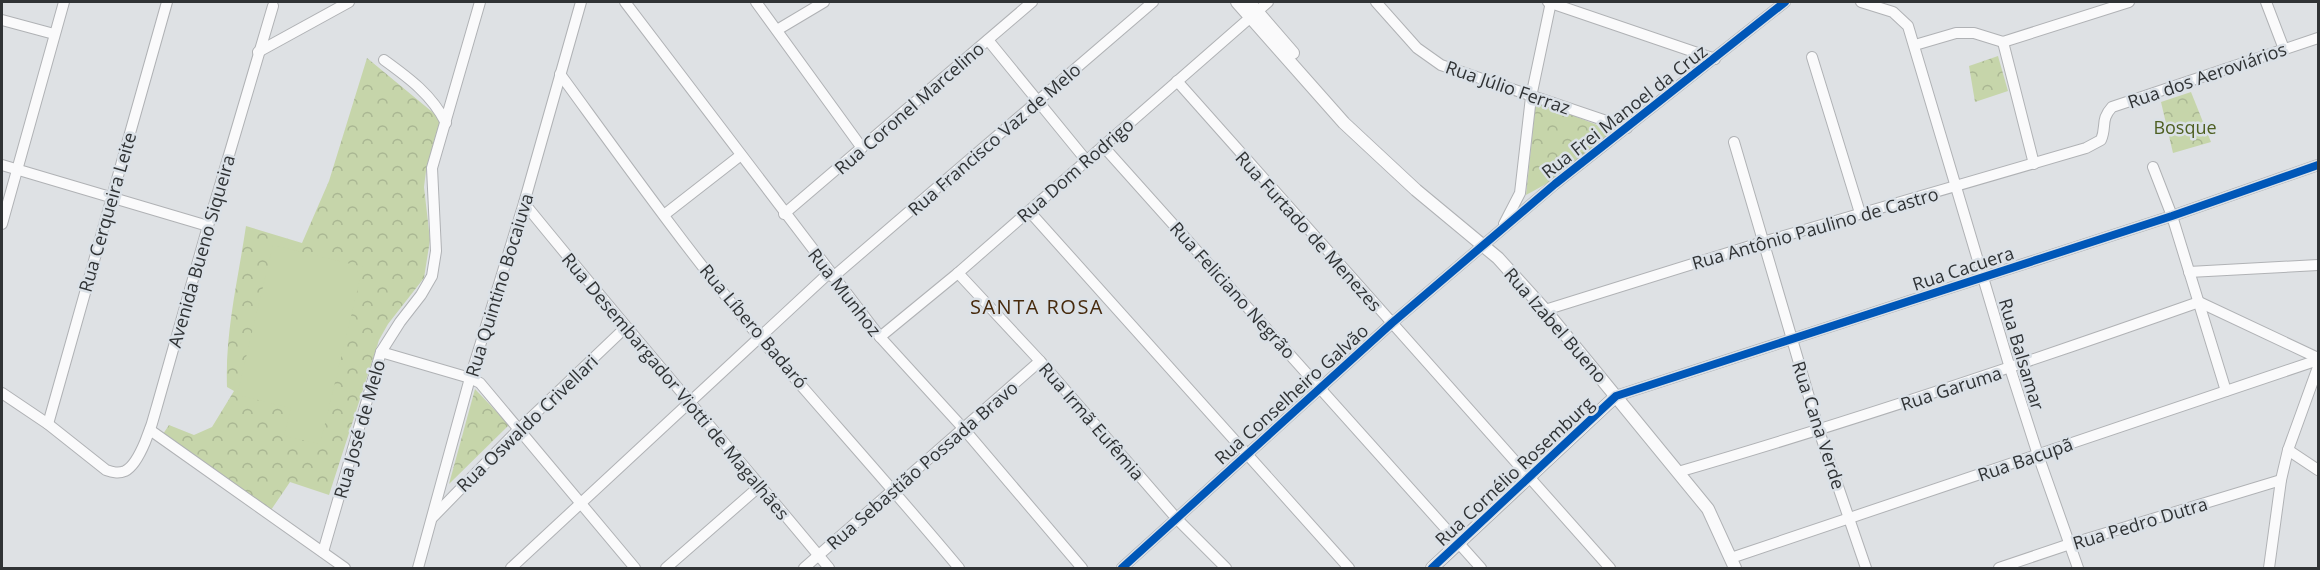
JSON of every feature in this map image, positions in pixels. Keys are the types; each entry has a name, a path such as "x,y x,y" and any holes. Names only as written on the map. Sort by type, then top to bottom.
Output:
{"street":[{"path":"2,224 64,2"},
{"name":"Rua Cerqueira Leite","path":"48,424 110,197 167,2"},
{"path":"258,52 350,2"},
{"name":"Rua José de Melo","path":"323,552 381,352 432,276 436,251 432,168 480,2"},
{"name":"Rua Quintino Bocaiuva","path":"418,568 470,378 524,203 581,2"},
{"name":"Rua Munhoz","path":"625,2 784,214 880,337 963,428 1082,568"},
{"path":"756,2 862,148"},
{"path":"777,30 824,2"},
{"name":"Rua Coronel Marcelino","path":"784,214 1032,2"},
{"name":"Rua Francisco Vaz de Melo","path":"511,568 760,337 1153,2"},
{"name":"Rua Izabel Bueno","path":"1237,2 1252,10 1344,123 1416,190 1486,244 1545,310 1708,509 1733,563"},
{"name":"Rua Dom Rodrigo","path":"880,337 958,273 1177,81 1252,10 1268,2"},
{"name":"Rua Júlio Ferraz","path":"1377,2 1417,48 1441,66 1627,128"},
{"path":"1501,230 1520,193 1531,96 1550,2 1715,58"},
{"name":"Rua Frei Manoel da Cruz","path":"1486,244 1785,2"},
{"name":"Rua Balsamar","path":"1862,2 1893,12 1908,26 2037,455 2078,568"},
{"path":"1915,45 1956,33 1974,33 2003,42 2114,4 2129,2"},
{"path":"2266,2 2284,49"},
{"name":"Avenida Bueno Siqueira","path":"48,424 106,470 115,473 126,471 133,463 150,430 258,52 275,3"},
{"path":"2,20 54,34"},
{"name":"Rua dos Aeroviários","path":"2086,148 2101,140 2103,121 2112,107 2319,38"},
{"path":"988,40 1086,160"},
{"path":"2003,42 2034,164"},
{"path":"1812,57 1860,213"},
{"path":"384,60 413,81 438,108 446,123"},
{"name":"Rua Líbero Badaró","path":"560,74 664,215 760,337 959,568"},
{"name":"Rua Furtado de Menezes","path":"1177,81 1610,568"},
{"name":"Rua Cana Verde","path":"1734,142 1819,431 1866,568"},
{"name":"Rua Feliciano Negrão","path":"1103,146 1481,568"},
{"name":"Rua Antônio Paulino de Castro","path":"1545,310 1763,242 2086,148"},
{"path":"664,215 741,154"},
{"path":"2,165 208,226"},
{"name":"Rua Cacuera","path":"1616,396 2172,216 2319,165"},
{"path":"2153,167 2172,216 2226,391"},
{"path":"1520,193 1530,202 1537,201"},
{"name":"Rua Desembargador Viotti de Magalhães","path":"524,203 625,328 761,485 829,568"},
{"path":"1029,211 1349,568"},
{"name":"Rua Conselheiro Galvão","path":"1122,568 1392,323 1486,244"},
{"path":"2189,272 2319,265"},
{"name":"Rua Irmã Eufêmia","path":"958,273 1040,361 1177,519 1226,568"},
{"path":"2199,302 2319,359"},
{"name":"Rua Garuma","path":"1678,472 1819,431 2199,302"},
{"name":"Rua Oswaldo Crivellari","path":"430,519 519,429 625,328"},
{"path":"381,352 480,383 635,568"},
{"name":"Rua Bacupã","path":"1733,563 1850,518 2319,359"},
{"name":"Rua Sebastião Possada Bravo","path":"804,568 895,491 1040,361"},
{"path":"2269,568 2281,480 2288,450 2319,367"},
{"path":"2,393 48,424"},
{"name":"Rua Cornélio Rosemburg","path":"1432,568 1616,396"},
{"path":"150,430 345,568"},
{"path":"2288,450 2319,470"},
{"name":"Rua Pedro Dutra","path":"1999,568 2281,480"},
{"path":"666,568 761,485"}],"green space":[{"path":"1998,56 2008,91 1975,102 1969,66"},
{"path":"367,58 442,120 426,171 424,187 430,240 424,278 388,324 379,340 329,495 290,482 271,510 163,434 169,425 194,435 212,427 234,391 227,387 228,346 246,226 302,243 329,181"},
{"name":"Bosque","path":"2191,92 2211,142 2173,153 2161,102"},
{"path":"1536,101 1615,132 1557,178 1526,195"},
{"path":"273,245 363,267 320,444 284,436 291,408 237,395"},
{"path":"475,389 509,425 449,484"}],"cycle path":[{"path":"1122,568 1392,323 1555,184 1785,2"},
{"path":"1432,568 1616,396 2172,216 2318,165"}],"district":[{"name":"SANTA ROSA","path":"1037,306"}]}
